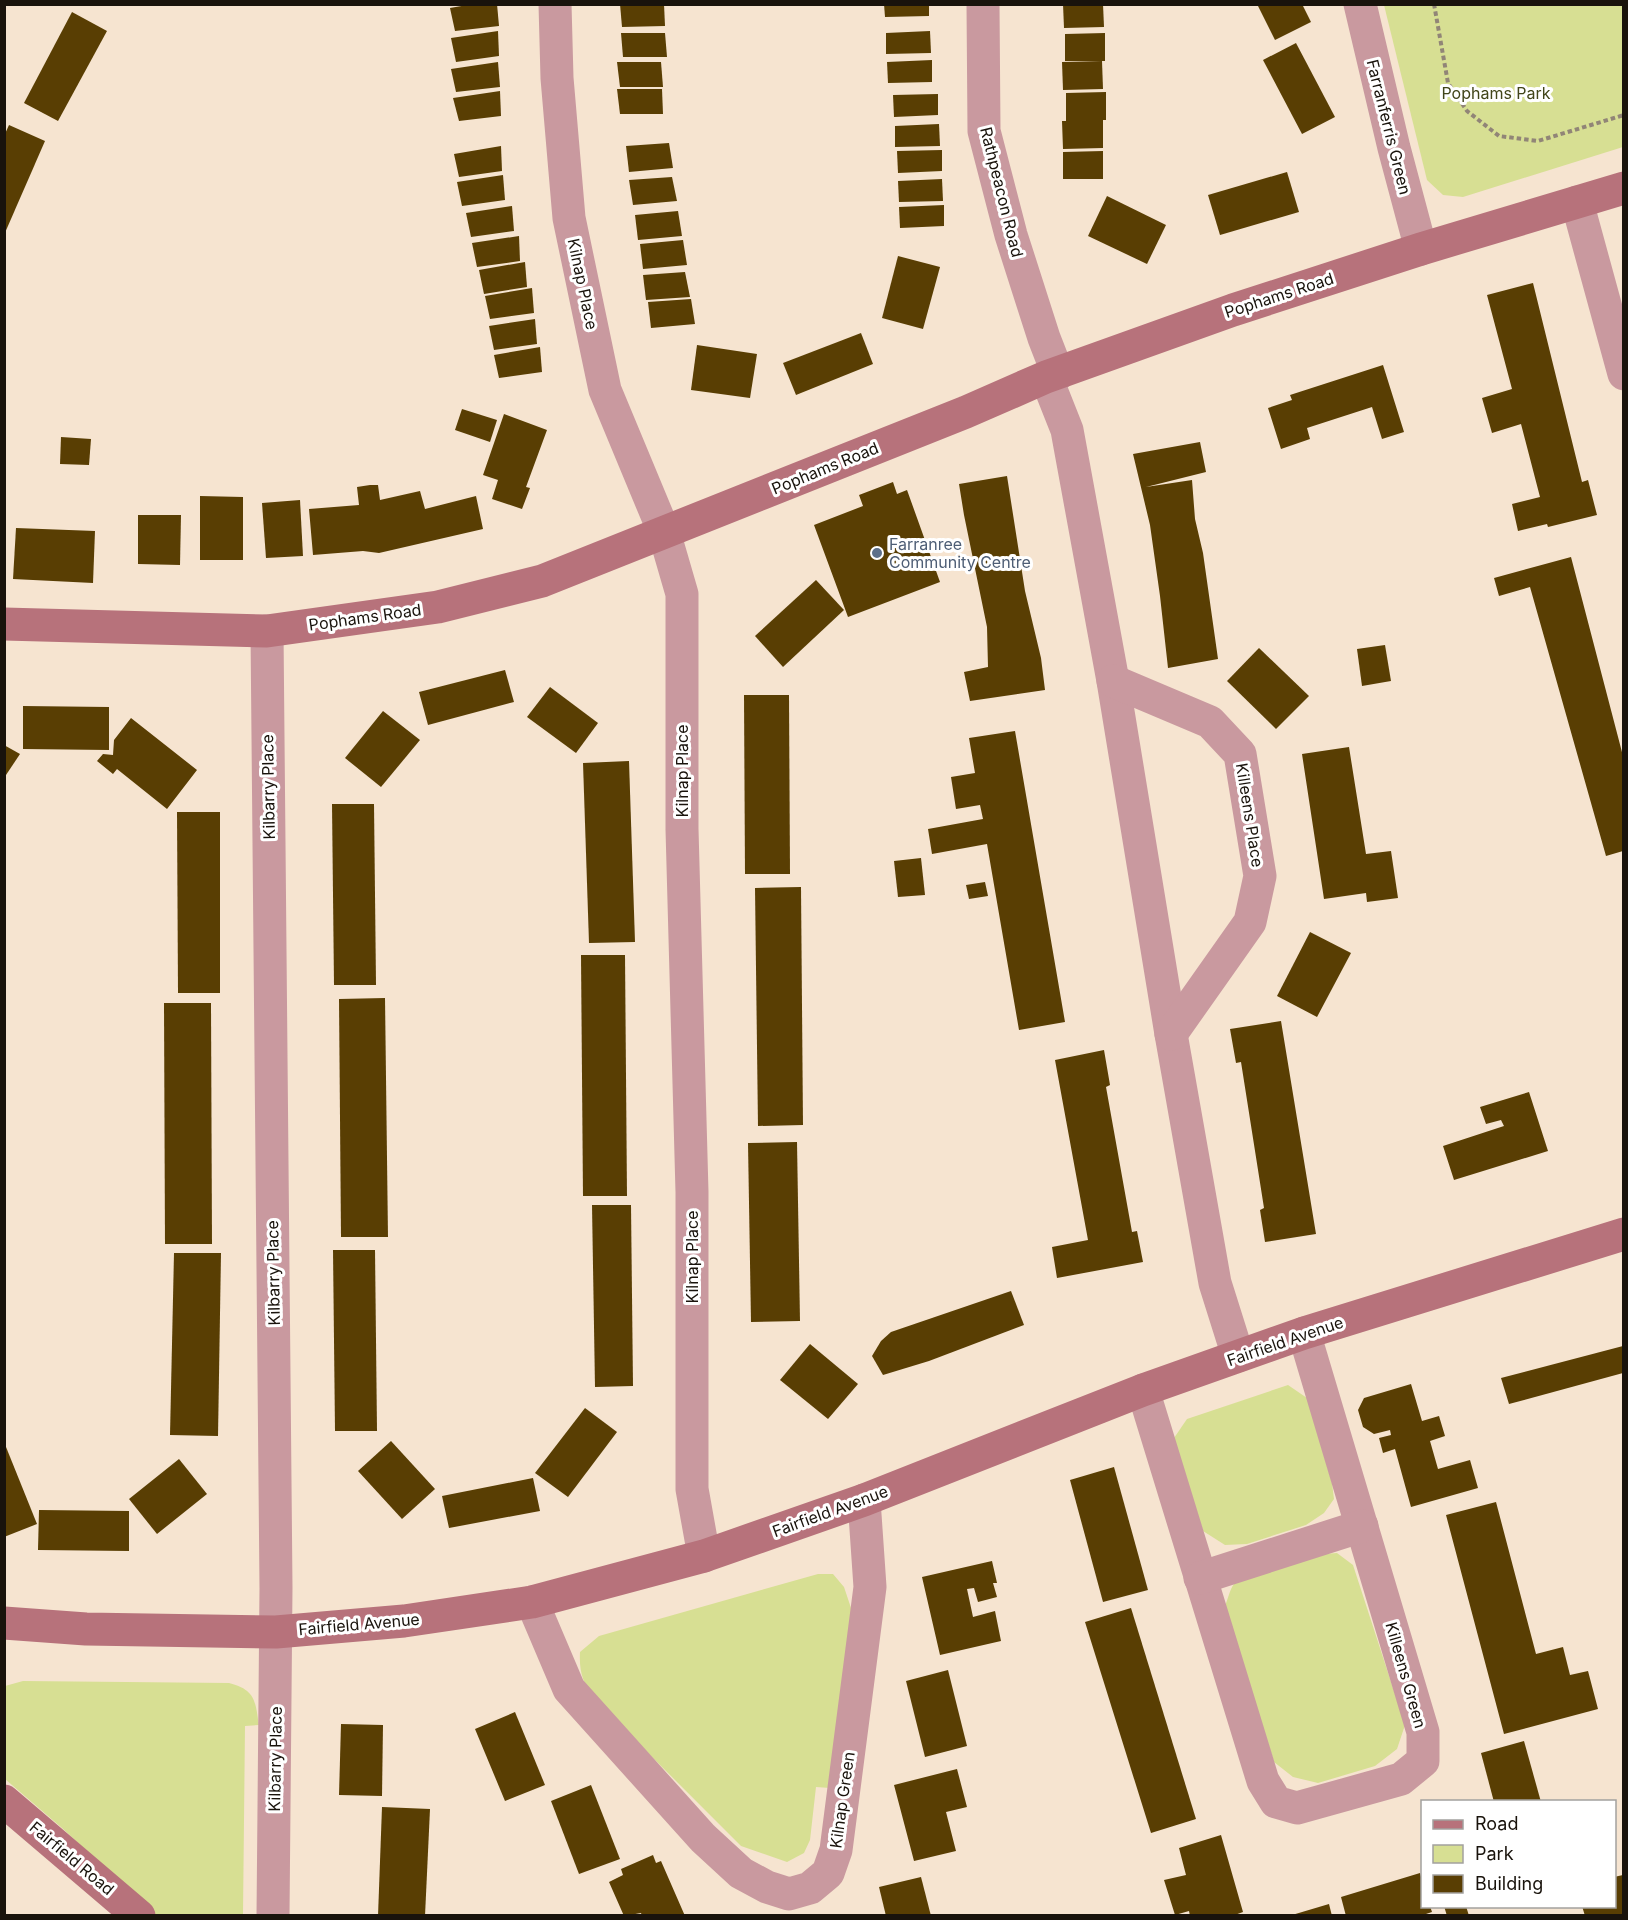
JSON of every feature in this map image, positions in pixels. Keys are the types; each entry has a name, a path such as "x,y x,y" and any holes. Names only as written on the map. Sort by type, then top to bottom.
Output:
{"street":[{"name":"Kilnap Place","path":"555,4 557,78 569,218 605,390 664,532 682,594 681,829 692,1192 692,1489 704,1556"},
{"name":"Rathpeacon Road","path":"983,4 984,131 1011,235 1044,338 1052,376"},
{"name":"Farranferris Green","path":"1359,4 1420,249"},
{"name":"Pophams Road","path":"4,624 267,631 450,604 542,580 1052,376 1233,310 1420,249 1623,188"},
{"path":"1577,202 1623,374"},
{"path":"1052,376 1067,430 1113,681 1215,1283 1238,1356"},
{"name":"Kilbarry Place","path":"267,631 276,1632 273,1916"},
{"name":"Killeens Place","path":"1113,681 1210,722 1240,754 1260,876 1250,922 1171,1034"},
{"name":"Fairfield Avenue","path":"4,1623 86,1629 276,1632 404,1621 532,1602 704,1556 864,1500 1143,1390 1238,1356 1304,1333 1623,1234"},
{"name":"Killeens Green","path":"1143,1390 1263,1781 1276,1802 1297,1808 1401,1779 1423,1761 1423,1732 1304,1333"},
{"name":"Kilnap Green","path":"532,1602 569,1689 576,1698 703,1838 741,1873 768,1887 789,1894 810,1887 828,1873 836,1850 870,1587 864,1500"},
{"path":"1200,1578 1362,1526"},
{"name":"Fairfield Road","path":"4,1801 139,1916"}],"path":[{"path":"1434,4 1448,83 1467,111 1500,136 1538,141 1623,115"}],"green space":[{"name":"Pophams Park","path":"1384,5 1623,5 1623,147 1463,197 1443,195 1427,180"},
{"path":"1288,1385 1307,1398 1332,1483 1334,1499 1324,1513 1306,1525 1247,1544 1225,1545 1203,1531 1174,1438 1187,1419"},
{"path":"1337,1553 1353,1565 1405,1725 1397,1749 1375,1766 1318,1783 1293,1777 1274,1762 1225,1606 1234,1584 1255,1572 1298,1559"},
{"path":"818,1574 833,1574 844,1587 852,1611 830,1788 816,1787 810,1840 804,1853 787,1862 741,1846 594,1699 582,1677 580,1652 599,1636"},
{"path":"23,1681 229,1683 249,1693 255,1703 259,1725 245,1726 243,1915 156,1915 5,1779 5,1686"}],"building":[{"path":"473,4 497,4 499,26 455,31 450,8"},
{"path":"620,4 664,4 665,26 622,27"},
{"path":"884,4 929,4 929,16 885,17"},
{"path":"1063,4 1103,4 1104,27 1064,28"},
{"path":"1257,4 1302,4 1311,22 1275,40"},
{"path":"72,12 107,31 58,121 24,103"},
{"path":"498,31 499,56 456,62 451,38"},
{"path":"930,31 931,53 886,54 886,33"},
{"path":"621,33 665,33 667,57 623,57"},
{"path":"1105,33 1105,61 1065,61 1065,34"},
{"path":"1296,43 1335,117 1302,134 1263,60"},
{"path":"932,60 932,82 888,83 887,62"},
{"path":"1102,61 1103,89 1063,90 1062,62"},
{"path":"498,62 500,87 456,92 451,69"},
{"path":"617,62 661,62 663,87 620,87"},
{"path":"617,89 662,89 663,114 620,114"},
{"path":"500,91 501,116 459,121 453,98"},
{"path":"1106,92 1103,148 1063,149 1062,121 1066,121 1066,93"},
{"path":"938,94 938,115 894,117 893,95"},
{"path":"939,124 940,146 895,147 895,126"},
{"path":"9,125 45,141 4,235 4,136"},
{"path":"669,143 673,168 629,172 626,146"},
{"path":"501,146 502,171 459,177 454,154"},
{"path":"942,150 942,171 898,173 897,151"},
{"path":"1103,151 1103,179 1063,179 1063,152"},
{"path":"1287,172 1299,212 1220,235 1208,195"},
{"path":"503,175 505,200 462,206 457,182"},
{"path":"672,177 677,201 633,205 629,180"},
{"path":"942,179 943,201 899,202 898,181"},
{"path":"1107,196 1166,225 1147,264 1088,236"},
{"path":"944,205 944,226 900,228 899,207"},
{"path":"512,206 514,231 471,237 466,213"},
{"path":"678,211 682,236 638,240 635,215"},
{"path":"519,236 520,261 477,267 472,243"},
{"path":"683,240 687,265 643,269 640,244"},
{"path":"898,256 940,267 923,329 882,318"},
{"path":"525,262 527,287 484,294 479,270"},
{"path":"685,272 690,297 646,300 643,275"},
{"path":"1533,283 1582,482 1588,480 1597,515 1548,527 1547,524 1518,531 1512,504 1540,497 1521,424 1492,433 1482,398 1512,389 1487,295"},
{"path":"532,288 534,313 490,319 485,296"},
{"path":"691,299 695,324 651,328 648,302"},
{"path":"535,319 537,344 494,350 489,326"},
{"path":"861,333 873,364 796,395 783,363"},
{"path":"697,345 757,354 750,398 691,390"},
{"path":"540,347 542,372 499,378 494,355"},
{"path":"1383,365 1404,432 1382,439 1372,407 1307,428 1310,439 1281,449 1268,408 1292,400 1290,395"},
{"path":"462,409 497,420 490,442 455,430"},
{"path":"504,414 547,430 526,487 530,488 522,509 492,499 498,480 483,475"},
{"path":"61,437 91,439 89,465 60,464"},
{"path":"1200,442 1206,472 1146,487 1192,480 1195,519 1203,553 1218,659 1168,668 1150,525 1133,454"},
{"path":"1007,476 1025,591 1041,658 1045,690 970,701 964,672 988,667 987,627 959,484"},
{"name":"Farranree Community Centre","path":"893,482 897,494 907,490 940,582 848,617 814,525 863,506 859,495"},
{"path":"378,485 380,500 420,491 425,509 476,496 483,529 379,553 363,551 313,555 309,509 359,505 357,487"},
{"path":"200,496 243,497 243,560 200,560"},
{"path":"300,500 303,556 266,558 262,503"},
{"path":"138,515 181,515 180,565 138,564"},
{"path":"16,528 95,531 93,583 13,579"},
{"path":"1571,557 1623,756 1623,851 1606,856 1530,587 1499,596 1494,578"},
{"path":"816,580 844,610 783,667 755,636"},
{"path":"1385,645 1391,681 1362,686 1357,649"},
{"path":"1259,648 1309,696 1276,729 1227,681"},
{"path":"505,670 514,702 428,725 419,692"},
{"path":"550,687 598,723 576,753 527,717"},
{"path":"744,695 789,695 790,874 745,874"},
{"path":"23,706 109,707 109,750 23,749"},
{"path":"383,711 420,740 381,787 345,758"},
{"path":"131,718 197,770 167,809 117,769 113,774 97,761 103,754 113,755 114,740"},
{"path":"1015,731 1065,1022 1019,1030 987,844 932,854 928,829 983,819 980,805 956,809 951,777 975,773 969,738"},
{"path":"4,745 20,754 4,778"},
{"path":"1349,747 1366,854 1391,851 1398,898 1367,902 1366,893 1324,899 1302,754"},
{"path":"629,761 635,942 589,943 583,763"},
{"path":"332,804 374,804 376,985 334,985"},
{"path":"177,812 220,812 220,993 178,993"},
{"path":"921,858 925,895 898,897 894,861"},
{"path":"985,882 988,896 969,899 966,885"},
{"path":"801,887 803,1125 758,1126 755,888"},
{"path":"1310,932 1351,953 1317,1017 1277,996"},
{"path":"581,955 625,955 627,1196 583,1196"},
{"path":"385,998 388,1237 341,1237 339,999"},
{"path":"164,1003 211,1003 212,1244 165,1244"},
{"path":"1281,1021 1316,1234 1265,1242 1260,1210 1264,1208 1241,1062 1236,1063 1230,1029"},
{"path":"1104,1050 1110,1085 1106,1087 1132,1232 1137,1231 1143,1262 1057,1278 1052,1247 1088,1240 1055,1060"},
{"path":"1529,1092 1548,1151 1454,1180 1443,1146 1504,1126 1501,1120 1486,1124 1480,1107"},
{"path":"797,1142 800,1321 751,1322 748,1143"},
{"path":"592,1205 631,1205 633,1386 595,1387"},
{"path":"333,1250 375,1250 377,1431 335,1431"},
{"path":"174,1253 221,1253 218,1436 170,1435"},
{"path":"1011,1291 1024,1325 929,1361 883,1375 872,1356 881,1341 891,1332"},
{"path":"810,1344 858,1384 828,1419 780,1380"},
{"path":"1623,1346 1623,1373 1509,1404 1501,1378"},
{"path":"1411,1384 1422,1421 1439,1416 1445,1436 1430,1441 1438,1469 1470,1460 1478,1488 1411,1507 1395,1449 1383,1453 1379,1438 1391,1435 1390,1430 1374,1434 1363,1427 1358,1410 1364,1398"},
{"path":"585,1408 617,1432 568,1497 535,1473"},
{"path":"391,1441 435,1489 402,1519 358,1471"},
{"path":"4,1442 37,1524 4,1537"},
{"path":"179,1459 207,1494 157,1534 129,1499"},
{"path":"1114,1467 1148,1590 1103,1602 1070,1480"},
{"path":"533,1478 540,1511 449,1528 442,1496"},
{"path":"1496,1502 1536,1654 1563,1647 1570,1675 1588,1671 1598,1709 1504,1734 1446,1515"},
{"path":"39,1510 129,1511 129,1551 38,1550"},
{"path":"992,1561 997,1583 993,1583 997,1597 978,1602 974,1588 967,1589 973,1617 995,1611 1001,1641 940,1655 922,1577"},
{"path":"1131,1608 1196,1819 1151,1833 1085,1622"},
{"path":"948,1670 967,1746 925,1757 906,1681"},
{"path":"515,1712 545,1785 505,1801 475,1729"},
{"path":"341,1724 383,1725 382,1796 339,1795"},
{"path":"1524,1741 1540,1800 1493,1800 1481,1753"},
{"path":"957,1769 967,1807 946,1812 956,1851 914,1861 894,1785"},
{"path":"591,1785 620,1859 579,1874 551,1801"},
{"path":"382,1807 430,1809 425,1916 378,1916"},
{"path":"1221,1835 1243,1912 1232,1916 1190,1916 1189,1911 1175,1915 1164,1880 1186,1875 1179,1848"},
{"path":"653,1855 656,1863 661,1861 685,1916 642,1916 641,1913 624,1916 609,1882 623,1875 621,1869"},
{"path":"1420,1873 1421,1908 1431,1908 1432,1912 1420,1916 1346,1916 1341,1897"},
{"path":"1623,1875 1623,1916 1585,1916 1583,1908 1616,1908 1616,1877"},
{"path":"921,1877 931,1916 886,1916 879,1887"},
{"path":"1329,1904 1332,1916 1292,1916 1292,1915"},
{"path":"1445,1908 1467,1908 1469,1916 1447,1916"}],"place":[{"name":"Farranree Community Centre","path":"877,553"}]}
